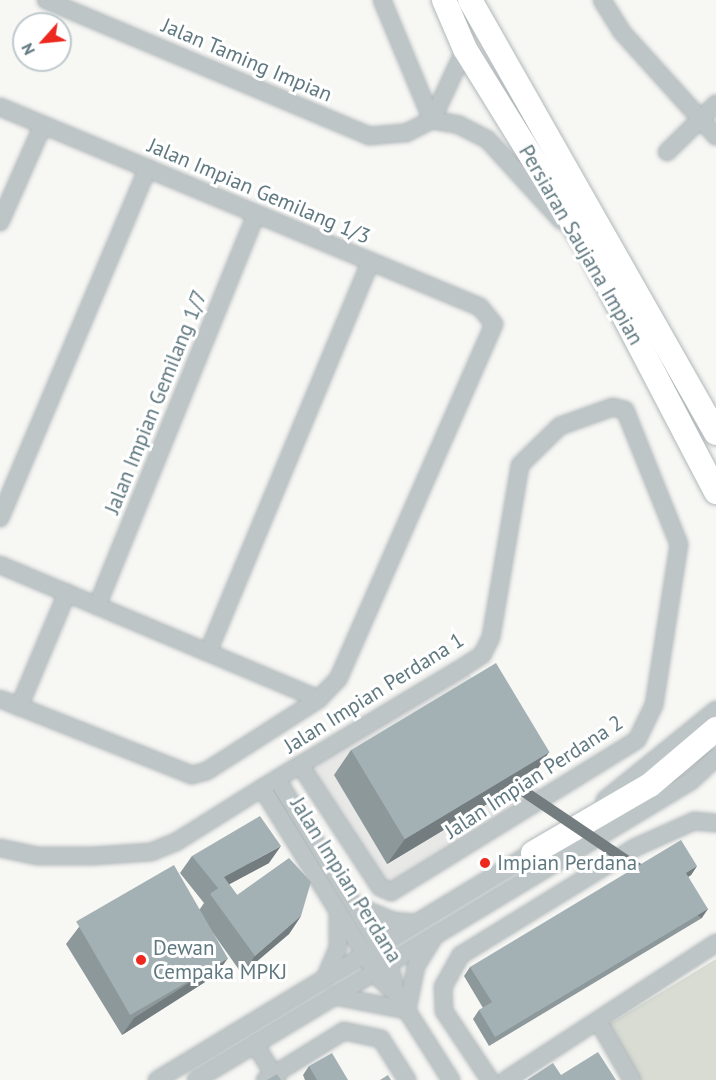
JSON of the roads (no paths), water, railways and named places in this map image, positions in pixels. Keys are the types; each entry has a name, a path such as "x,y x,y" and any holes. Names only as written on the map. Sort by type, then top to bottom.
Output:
{"highway":[{"name":"Persiaran Saujana Impian","path":"444,0 465,49 590,251 716,492"},
{"name":"Persiaran Saujana Impian","path":"470,0 716,433"},
{"path":"534,853 676,766 716,729"}],"street":[{"name":"Jalan Taming Impian","path":"46,0 369,136 406,133 432,120"},
{"path":"382,0 432,120"},
{"path":"602,0 621,31 716,136"},
{"path":"432,120 465,49"},
{"path":"667,152 716,104"},
{"name":"Jalan Impian Gemilang 1/3","path":"0,107 480,307 494,324 338,679 319,699"},
{"path":"432,120 459,124 486,139 590,251"},
{"path":"0,222 43,125"},
{"path":"0,518 148,168"},
{"name":"Jalan Impian Gemilang 1/7","path":"97,606 256,214"},
{"path":"208,652 370,262"},
{"name":"Jalan Impian Perdana 2","path":"300,765 380,887 391,892 637,740 654,705 679,544 625,410 613,407 560,426"},
{"name":"Jalan Impian Perdana 1","path":"0,848 38,855 151,852 176,842 482,655 491,637 520,465 560,426"},
{"path":"0,565 319,699"},
{"path":"19,707 67,593"},
{"path":"0,699 192,775 207,771 319,699"},
{"path":"157,1080 534,853 716,710"},
{"path":"196,1080 691,781 716,758"},
{"name":"Jalan Impian Perdana","path":"277,779 345,907"},
{"name":"Jalan Impian Perdana","path":"262,788 345,907 451,1080"},
{"path":"490,1080 444,1011 443,987 461,955 634,848 694,821 716,823"},
{"path":"326,977 338,948 345,907 393,921 415,923"},
{"path":"334,996 407,1010 416,966 435,935"},
{"path":"506,1080 716,943"},
{"path":"598,1021 632,1080"},
{"path":"255,1044 272,1078 344,1031 381,1039 407,1080"}],"place":[{"name":"Impian Perdana","path":"485,863"},
{"name":"Dewan Cempaka MPKJ","path":"141,960"}]}
